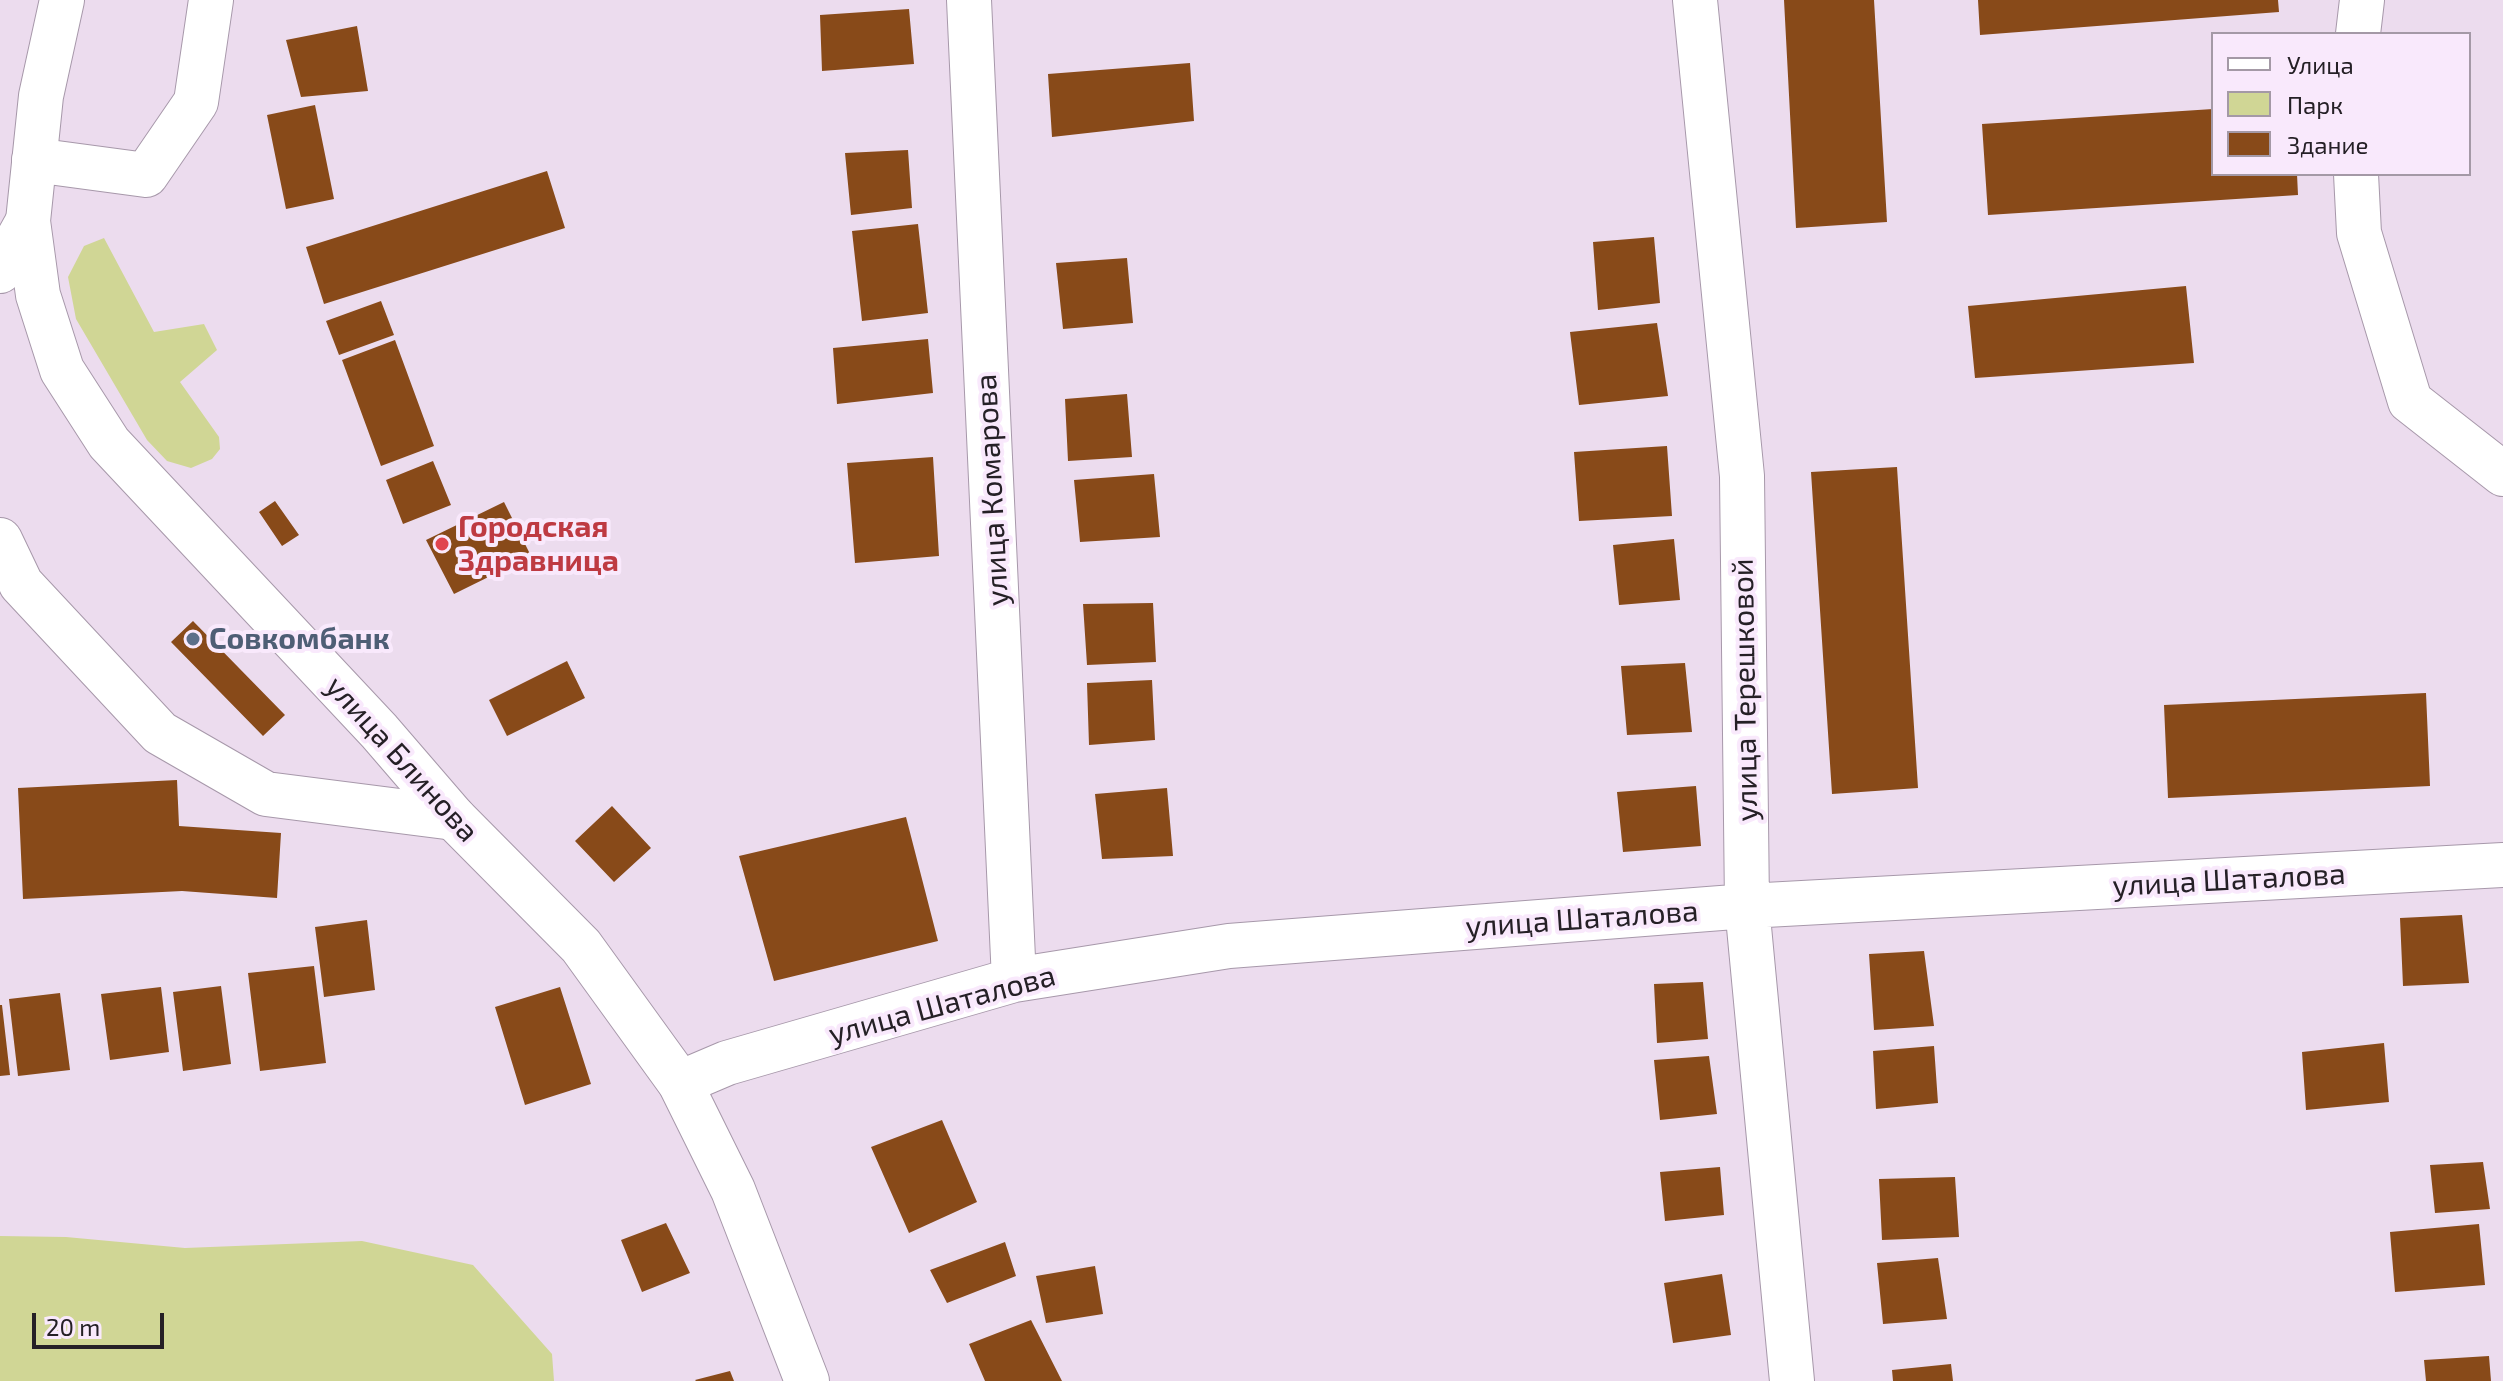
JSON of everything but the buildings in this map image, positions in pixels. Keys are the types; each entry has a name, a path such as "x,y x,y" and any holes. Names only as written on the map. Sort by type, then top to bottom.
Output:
{"street":[{"name":"улица Блинова","path":"62,0 41,96 28,221 38,295 62,370 109,443 379,731 454,818 581,946 680,1083 733,1190 807,1381"},
{"path":"34,160 146,175 196,102 211,0"},
{"name":"улица Комарова","path":"969,0 1014,980"},
{"name":"улица Терешковой","path":"1695,0 1742,476 1747,906 1792,1381"},
{"path":"2358,32 2362,0"},
{"path":"2356,176 2359,233 2410,401 2503,474"},
{"path":"0,271 28,221"},
{"path":"0,540 21,584 160,733 266,794 454,818"},
{"name":"улица Шаталова","path":"680,1083 727,1063 1014,980 1229,946 1747,906 2503,865"}],"green space":[{"path":"104,238 154,332 204,324 217,350 180,382 219,437 220,449 212,459 191,468 167,461 147,440 76,319 68,277 84,246"},
{"path":"0,1236 66,1237 185,1248 362,1241 473,1265 552,1354 554,1381 0,1381"}],"place":[{"name":"Городская Здравница","path":"442,544"},
{"name":"Совкомбанк","path":"193,639"}]}
